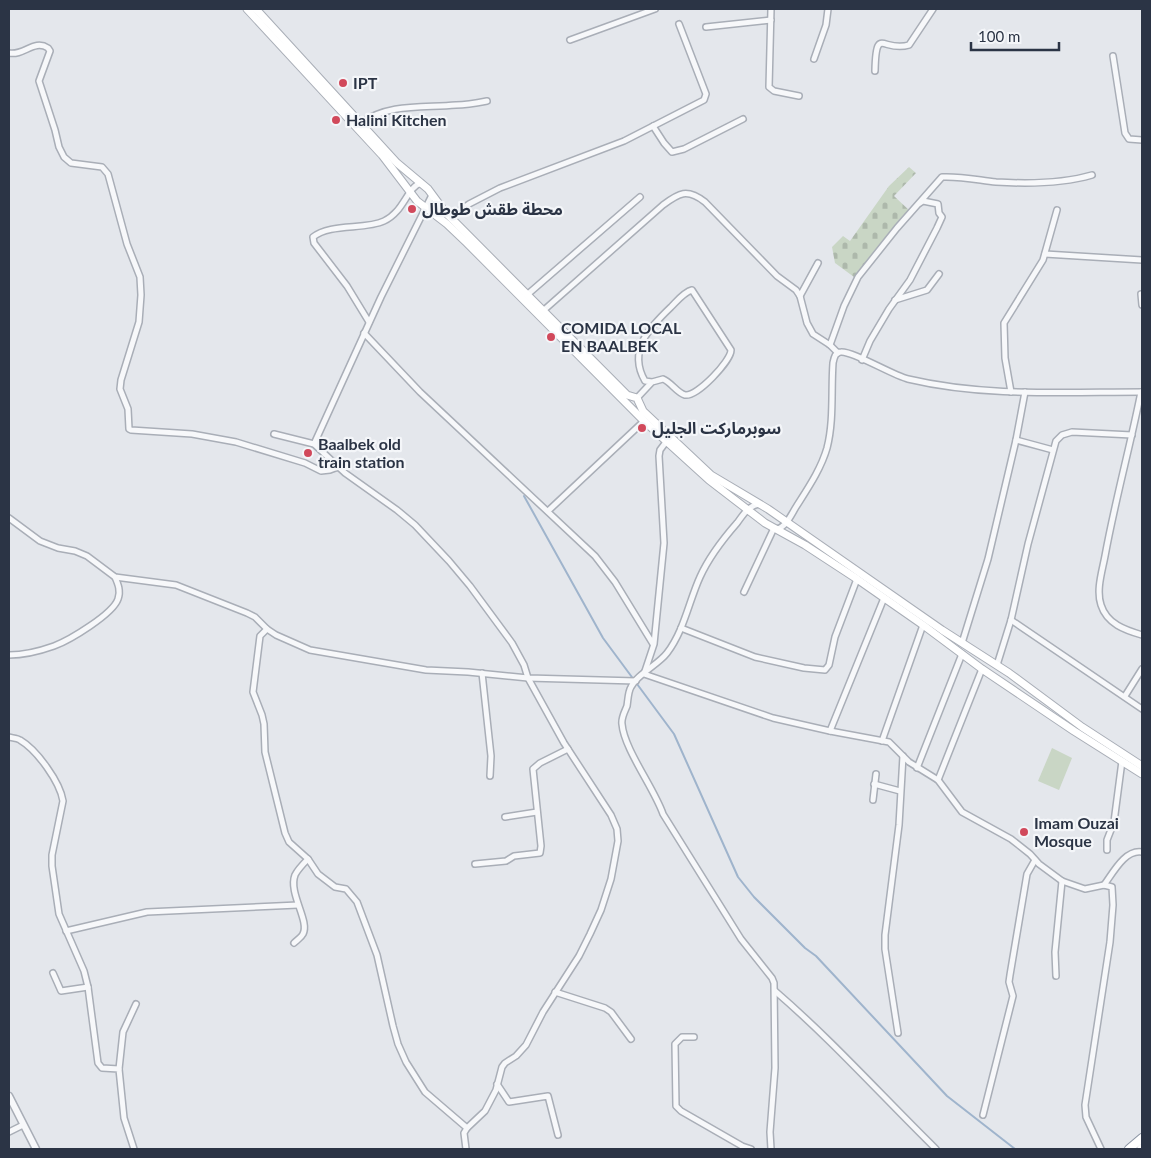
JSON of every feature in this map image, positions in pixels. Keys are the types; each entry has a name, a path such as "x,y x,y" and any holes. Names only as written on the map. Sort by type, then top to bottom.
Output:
{"highway":[{"path":"1129,1149 1142,1138"}],"main road":[{"path":"247,9 382,155 417,202 447,224 473,248 644,421 709,480 775,529 805,545 857,579 924,625 980,668 1142,774"},
{"path":"256,9 397,163 432,195 450,217 627,395 637,398 643,411 706,471 786,522 962,643 1009,673 1082,727 1142,766"},
{"path":"980,668 985,658"},
{"path":"1003,683 1009,673"}],"street":[{"path":"570,40 656,9"},
{"path":"771,9 769,87 774,91 798,96"},
{"path":"814,59 826,25 828,9"},
{"path":"875,71 877,46 882,44 909,45 933,9"},
{"path":"706,27 771,20"},
{"path":"450,217 469,204 514,182 596,152 654,126 706,98 679,24"},
{"path":"9,53 18,54 42,44 48,48 50,51 38,80 64,157 71,163 102,168 108,174 127,244 140,276 139,322 120,380 120,389 128,409 129,429 192,434 236,442 305,463 321,471 338,467"},
{"path":"1113,56 1125,133 1129,139 1142,140"},
{"path":"361,123 374,116 396,109 487,101"},
{"path":"654,126 672,152 743,119"},
{"path":"830,345 844,306 858,277 938,180 944,177 995,182 1037,182 1074,180 1092,175"},
{"path":"369,322 347,286 314,243 313,237 317,234 333,230 382,223 398,212 415,185 420,183"},
{"path":"544,310 663,204 676,195 686,193 695,195 704,202 779,278 793,287 800,296 811,331 838,353"},
{"path":"314,444 364,332 432,195"},
{"path":"528,294 640,197"},
{"path":"862,360 870,341 895,300 910,280 942,217 939,213 938,204 923,201 918,204"},
{"path":"1011,392 1005,358 1004,323 1045,254 1057,210"},
{"path":"1045,254 1142,260"},
{"path":"800,296 818,263"},
{"path":"895,300 927,290 939,274"},
{"path":"637,398 652,382 663,379 684,394 691,394 718,371 730,356 731,350 692,290 688,291 670,308 648,330 644,338 640,348 639,366 645,381 652,382"},
{"path":"1141,294 1142,304"},
{"path":"364,332 420,392 588,548 606,568 654,644"},
{"path":"744,592 775,529 783,527 813,479 826,450 829,435 834,356 844,352 909,380 974,390 1011,392 1142,392 1108,540 1099,591 1100,604 1108,618 1122,628 1142,635"},
{"path":"962,643 988,559 1016,440 1025,392"},
{"path":"548,511 644,421"},
{"path":"997,665 1011,620 1028,544 1053,450 1059,437 1067,432 1132,435"},
{"path":"274,434 314,444 338,467 405,516 449,561 512,643 524,665 528,678 568,749 615,822 618,842 611,879 601,910 578,956 522,1050 502,1067 498,1084 485,1111 466,1128 464,1133 466,1149"},
{"path":"1016,440 1053,450"},
{"path":"644,674 654,644 664,543 659,456 660,450 666,442"},
{"path":"759,504 753,505 748,510 721,542 706,566 681,628 666,654 631,687 622,725 630,746 659,801 663,814 737,932 772,978 774,991 775,1068 770,1132 772,1149"},
{"path":"9,518 40,541 87,556 115,577 119,586 119,597 114,606 97,622 57,645 46,649 9,655"},
{"path":"115,577 176,585 247,613 255,617 266,629 276,636 310,650 426,670 528,678 636,681"},
{"path":"681,628 755,657 804,668 825,670 829,665 835,637 857,579"},
{"path":"830,731 884,598"},
{"path":"1011,620 1142,709"},
{"path":"882,741 924,625"},
{"path":"266,629 260,636 254,692 264,724 265,752 285,833 289,842 308,859 326,880 335,887 346,889 356,902 377,955 393,1026 406,1062 425,1092 466,1128"},
{"path":"917,768 962,654"},
{"path":"938,780 980,668"},
{"path":"1125,696 1142,669"},
{"path":"482,673 491,756 490,776"},
{"path":"644,674 773,718 892,743 917,768 938,780 962,812 1011,839 1062,881 1085,889 1104,884 1112,887 1113,905 1110,942 1085,1105 1086,1117 1100,1149"},
{"path":"9,737 21,740 36,754 50,773 62,795 63,801 52,855 59,914 84,971 88,987 98,1063 102,1068 119,1069"},
{"path":"474,864 500,862 514,856 540,853 541,846 533,769 540,763 568,749"},
{"path":"898,1032 885,949 903,756"},
{"path":"1107,850 1107,840 1114,822 1122,761"},
{"path":"872,800 876,774"},
{"path":"874,784 900,791"},
{"path":"505,817 537,812"},
{"path":"1104,884 1128,855 1137,851 1142,852"},
{"path":"294,943 303,934 304,930 296,898 294,877 308,859"},
{"path":"984,1115 1013,996 1009,982 1027,874 1035,860"},
{"path":"1056,976 1055,952 1062,881"},
{"path":"66,930 147,912 298,905"},
{"path":"53,973 61,991 88,987"},
{"path":"774,991 856,1067 905,1120 936,1149"},
{"path":"555,992 605,1008 611,1012 631,1039"},
{"path":"134,1149 124,1118 119,1069 123,1032 136,1004"},
{"path":"694,1037 682,1037 675,1044 676,1106 681,1112 742,1146 751,1149"},
{"path":"498,1084 509,1102 548,1096 558,1135"},
{"path":"9,1096 36,1149"},
{"path":"9,1132 24,1124"}],"green space":[{"path":"909,167 916,173 894,196 911,212 854,277 835,263 832,247 843,236 850,241 889,186"},
{"path":"1052,748 1072,758 1059,790 1038,781"}],"waterway":[{"path":"524,496 603,638 674,734 738,877 754,897 805,948 816,956 947,1096 1015,1149"}],"place":[{"name":"IPT","path":"343,83"},
{"name":"Halini Kitchen","path":"336,120"},
{"name":"محطة طقش طوطال","path":"412,209"},
{"name":"COMIDA LOCAL EN BAALBEK","path":"551,337"},
{"name":"سوبرماركت الجليل","path":"642,428"},
{"name":"Baalbek old train station","path":"308,453"},
{"name":"Imam Ouzai Mosque","path":"1024,832"}]}
